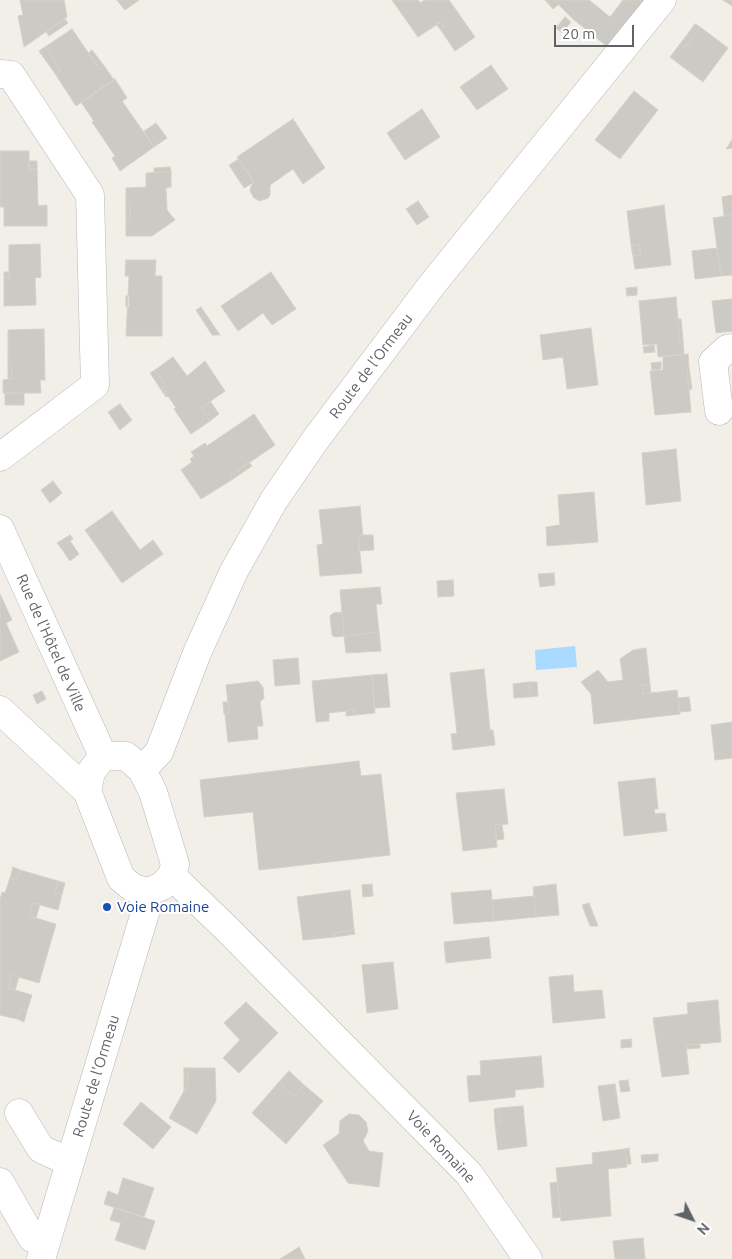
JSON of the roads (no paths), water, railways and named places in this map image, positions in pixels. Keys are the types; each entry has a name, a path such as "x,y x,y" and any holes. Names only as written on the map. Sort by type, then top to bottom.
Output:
{"street":[{"name":"Route de l'Ormeau","path":"142,770 159,752 197,652 234,571 274,500 316,439 431,286 662,0"},
{"path":"0,74 10,76 90,195 95,385 0,458"},
{"path":"719,411 713,362 727,349 732,348"},
{"name":"Rue de l'Hôtel de Ville","path":"0,529 103,756"},
{"path":"0,710 87,790 121,878 133,888 148,892 162,886 172,876 175,864 153,792 142,770 126,756 103,756 91,772 87,790"},
{"name":"Voie Romaine","path":"172,876 234,936 469,1174 528,1259"},
{"name":"Route de l'Ormeau","path":"43,1251 145,913 148,892"},
{"path":"19,1113 41,1149 70,1162"},
{"path":"0,1182 32,1238 43,1251"}],"water":[{"path":"575,646 577,667 536,670 535,650"}],"place":[{"name":"Voie Romaine","path":"107,907"}]}
